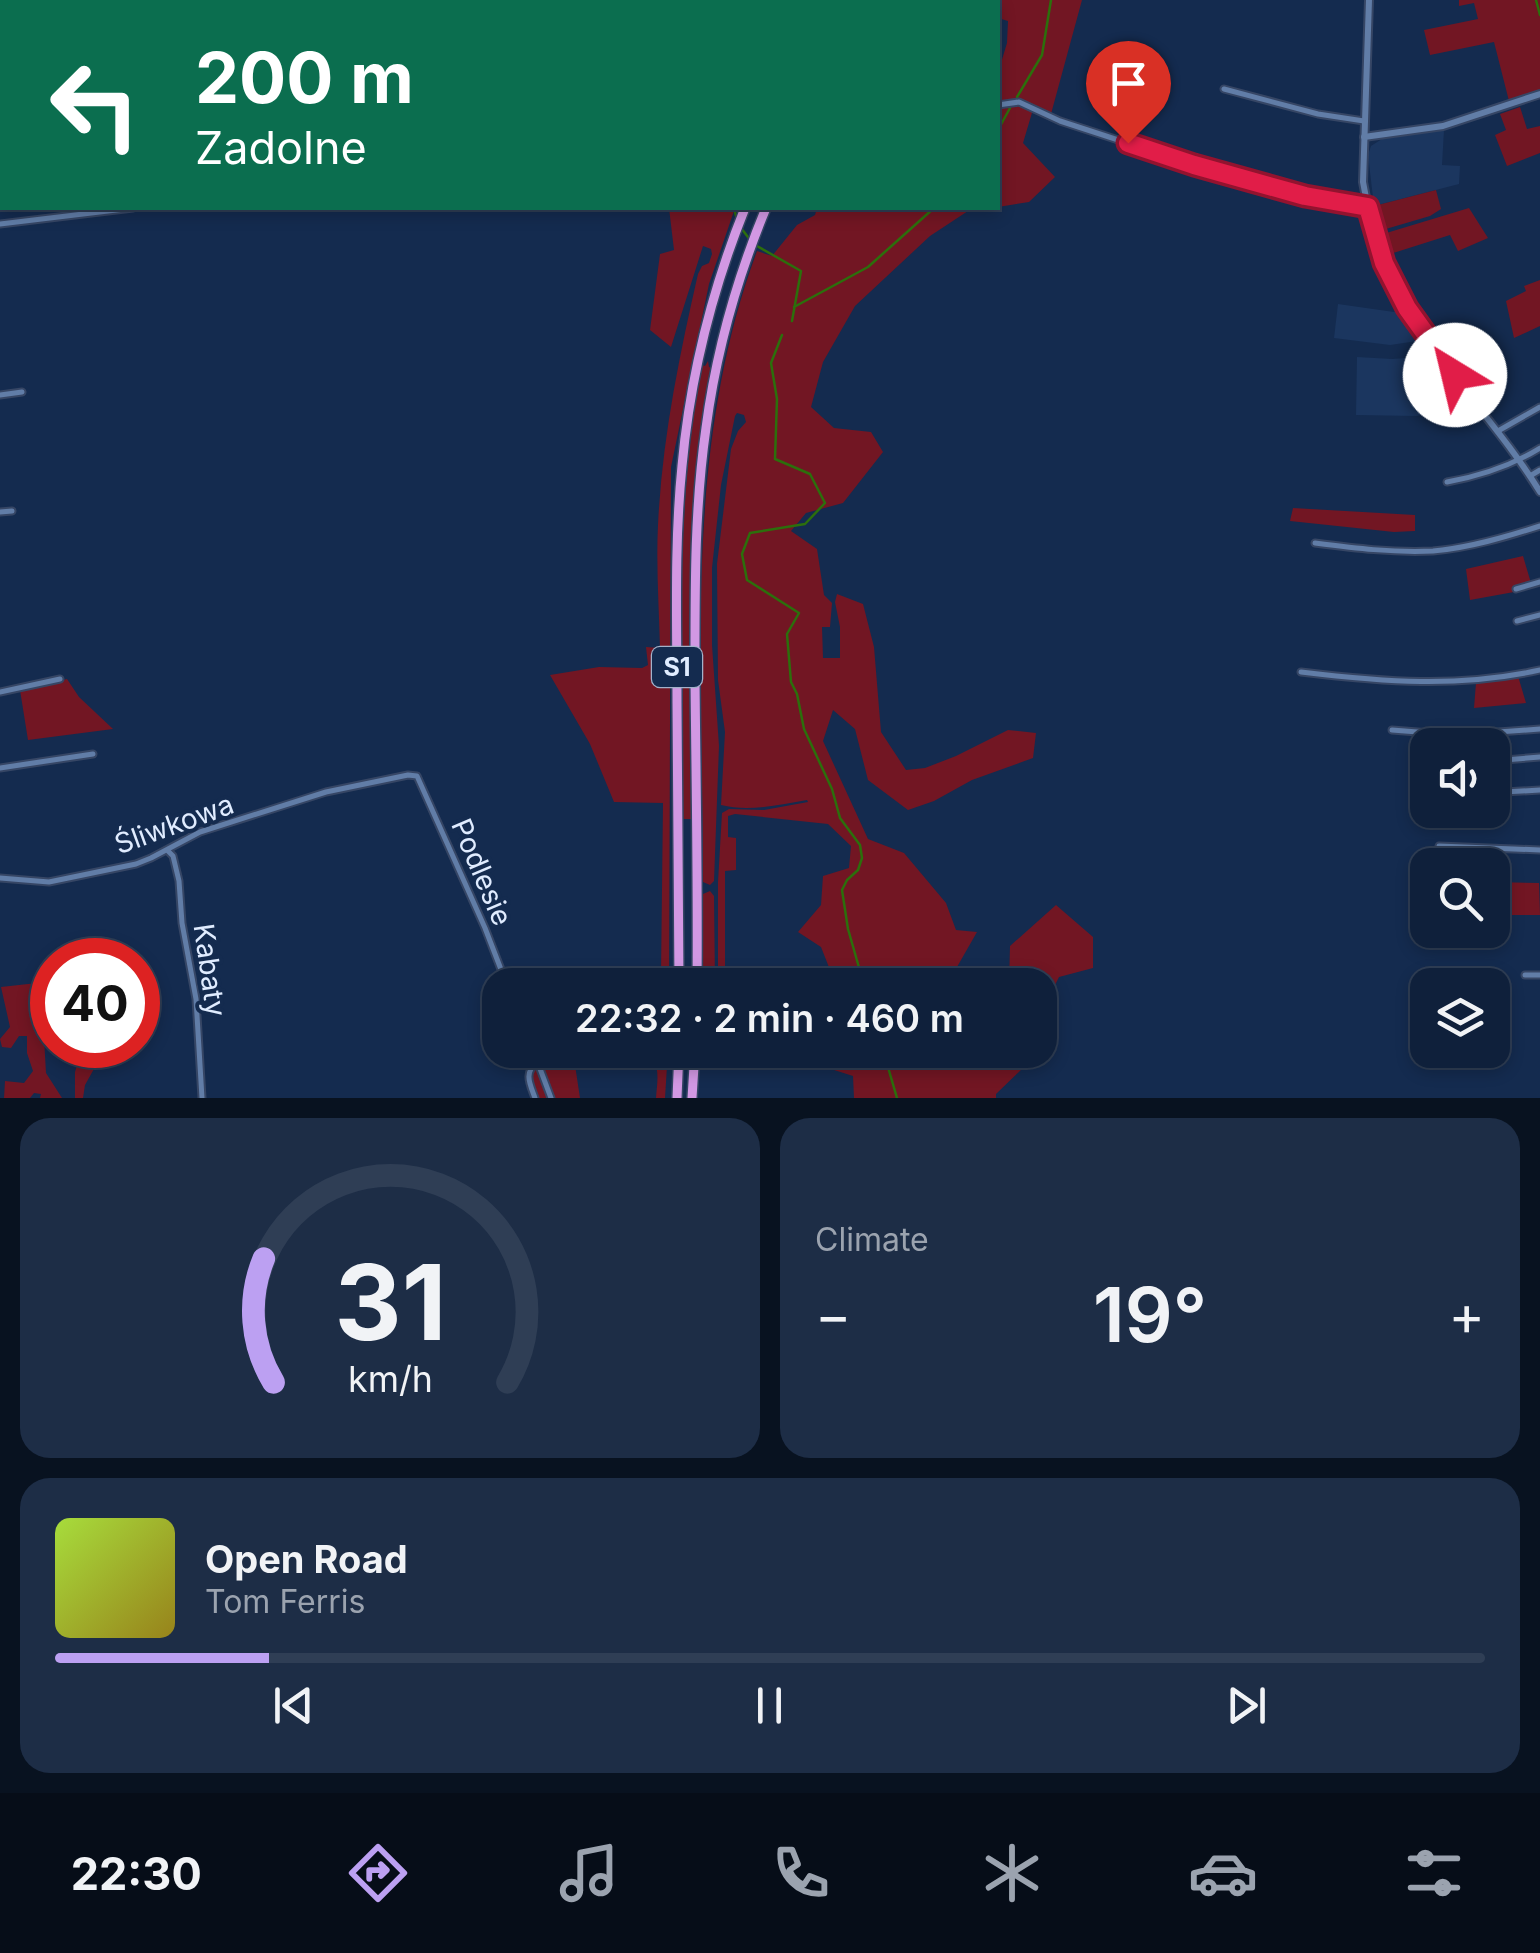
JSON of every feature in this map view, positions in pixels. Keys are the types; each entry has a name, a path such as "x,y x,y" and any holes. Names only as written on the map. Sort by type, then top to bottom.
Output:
{"highway":[{"name":"S1","path":"679,968 678,518 686,430 701,351 744,210"},
{"name":"S1","path":"696,968 696,543 702,452 719,355 744,264 765,210"},
{"path":"677,1098 678,1068"},
{"path":"692,1098 694,1068"}],"street":[{"path":"1369,0 1363,182 1384,263 1407,308 1540,492"},
{"path":"1224,89 1318,114 1364,121"},
{"path":"1364,137 1443,126 1540,94"},
{"path":"1000,104 1019,102 1060,122 1194,165 1305,196 1368,207"},
{"path":"0,224 116,210"},
{"path":"0,396 22,392"},
{"path":"1498,431 1540,407"},
{"path":"1447,482 1519,461 1540,448"},
{"path":"1530,476 1540,470"},
{"path":"0,512 12,510"},
{"path":"1315,543 1384,551 1432,551 1540,526"},
{"path":"1516,589 1540,582"},
{"path":"1516,621 1540,615"},
{"path":"1302,672 1397,682 1474,681 1540,670"},
{"path":"0,692 60,679"},
{"path":"1392,730 1456,734 1540,728"},
{"path":"0,768 92,754"},
{"path":"1510,760 1540,757"},
{"name":"Śliwkowa","path":"0,878 49,882 136,864 200,832 326,792 417,776"},
{"name":"Podlesie","path":"417,776 500,968"},
{"path":"1510,792 1540,790"},
{"path":"1439,846 1540,850"},
{"name":"Kabaty","path":"167,850 173,856 179,881 182,923 196,999 202,1098"},
{"path":"1524,975 1540,975"},
{"path":"530,1068 534,1098"},
{"path":"540,1068 552,1098"}],"shaded area":[{"path":"1000,0 1082,0 1051,114 1034,106 1023,143 1055,177 1029,202 1000,207 1000,66 1008,21 1000,19"},
{"path":"1459,0 1540,0 1540,91 1509,101 1494,42 1430,55 1424,30 1478,19 1474,3 1459,6"},
{"path":"1520,107 1527,129 1540,126 1540,153 1507,166 1495,135 1506,130 1500,114"},
{"path":"1444,130 1442,165 1460,166 1459,184 1374,206 1368,155 1371,146 1382,139"},
{"path":"1436,190 1441,209 1379,231 1374,206"},
{"path":"1469,208 1488,238 1458,251 1450,235 1387,255 1383,234"},
{"path":"669,210 734,210 709,284 671,467 669,968 661,968 663,803 614,802 590,744 550,675 599,667 642,668 648,665 646,647 660,648 657,540 667,430 698,274 712,254 711,249 703,246 671,347 650,330 660,254 674,250"},
{"path":"816,210 976,210 930,236 855,306 823,362 811,407 834,428 871,432 883,452 843,503 806,513 791,531 817,549 824,595 832,603 830,627 822,627 823,658 840,658 837,594 863,604 874,647 881,732 906,770 925,768 956,756 1008,730 1036,733 1033,758 972,780 908,810 868,780 855,729 833,710 823,741 868,839 904,853 946,903 956,930 977,932 957,968 829,968 821,947 798,932 821,905 823,876 849,868 851,846 828,824 735,814 728,816 728,837 736,838 736,870 725,871 725,968 718,968 722,813 729,809 764,810 808,802 753,808 721,805 725,732 718,680 717,564 731,449 746,422 744,415 737,413 721,485 712,568 712,645 719,746 714,881 710,885 703,882 702,563 717,405 733,327 757,251 772,256 797,225 815,215"},
{"path":"1540,280 1540,326 1514,338 1506,301 1526,291 1524,286"},
{"path":"1338,304 1394,312 1402,307 1424,340 1390,345 1334,338"},
{"path":"1434,356 1471,404 1417,416 1356,415 1357,357"},
{"path":"708,361 711,368 693,521 692,816 683,819 680,754 684,526 695,406 702,365"},
{"path":"1293,508 1415,515 1415,531 1290,521"},
{"path":"1523,556 1531,583 1514,592 1470,600 1466,569"},
{"path":"1518,676 1526,703 1474,708 1476,683"},
{"path":"67,679 79,697 113,729 28,740 20,690"},
{"path":"1510,882 1539,883 1540,915 1510,915"},
{"path":"710,891 714,896 715,968 702,968 703,894"},
{"path":"1056,905 1093,937 1093,968 1059,977 1057,981 1057,968 1009,968 1010,946"},
{"path":"30,984 30,1062 27,1036 19,1036 11,1048 2,1047 0,1039 10,1027 1,987"},
{"path":"32,1068 46,1068 62,1098 40,1098 41,1094 34,1093 30,1098 4,1098 5,1081 24,1083"},
{"path":"76,1068 94,1068 83,1098 75,1098"},
{"path":"530,1068 575,1068 580,1098 535,1098"},
{"path":"656,1068 667,1068 665,1098 656,1098"},
{"path":"828,1068 1023,1068 996,1098 854,1098 853,1076"}],"waterway":[{"path":"1017,97 1042,55 1051,0"},
{"path":"1536,0 1540,15"},
{"path":"1000,126 1010,108"},
{"path":"734,210 737,220"},
{"path":"794,307 868,267 932,210"},
{"path":"741,228 751,241"},
{"path":"757,246 801,271 792,321"},
{"path":"782,335 771,363 777,399 775,459 810,474 825,503 805,524 750,533 742,554 747,580 799,613 787,634 791,682 804,729 832,789 840,818 860,845 862,858 858,870 842,890 859,968"},
{"path":"888,1068 897,1098"}],"route":[{"path":"1128,143 1305,196 1368,207 1384,263 1407,308 1455,375"}]}
